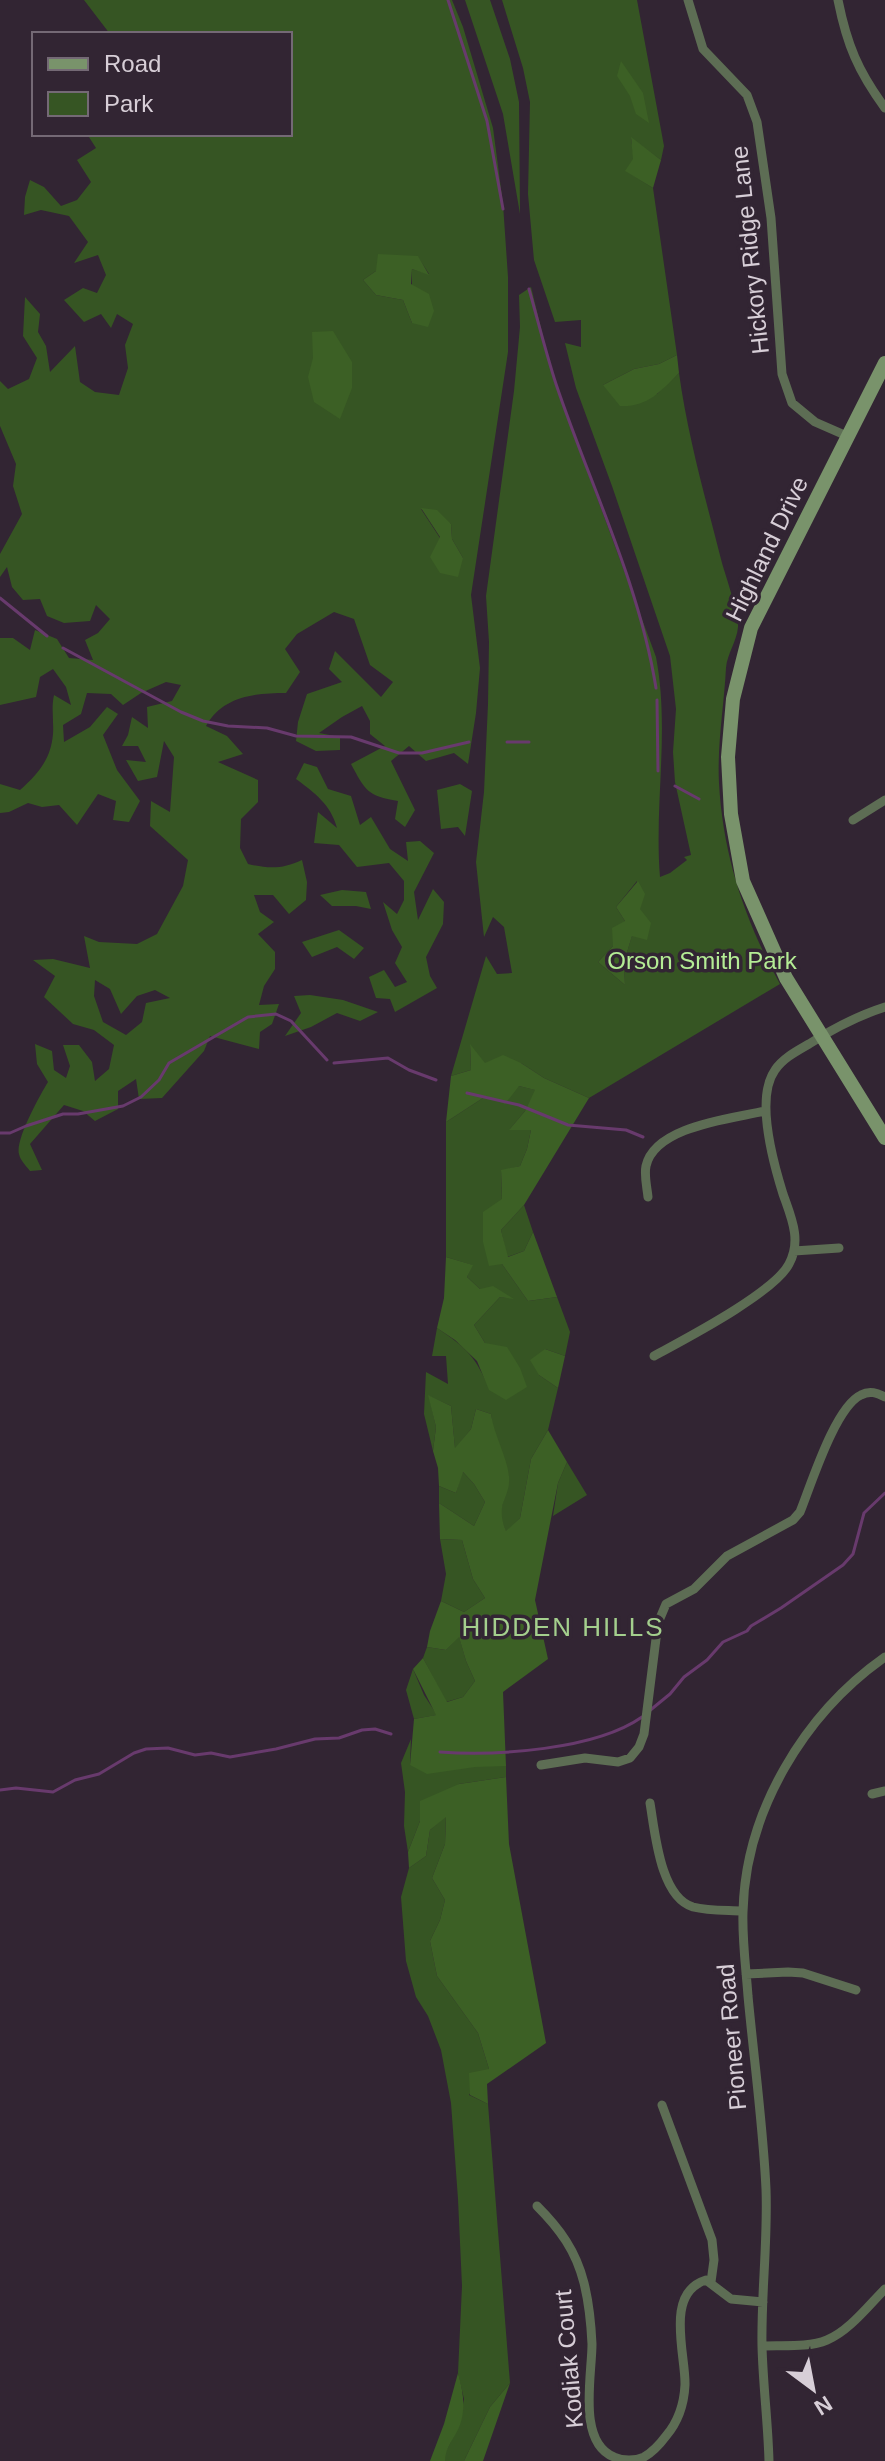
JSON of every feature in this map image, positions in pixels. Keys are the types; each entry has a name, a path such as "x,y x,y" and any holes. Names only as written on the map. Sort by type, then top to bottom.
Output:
{"street":[{"name":"Hickory Ridge Lane","path":"688,0 703,49 747,95 757,122 771,218 782,374 792,403 815,422 847,436"},
{"path":"838,0 845,33 858,69 885,108"},
{"name":"Highland Drive","path":"885,363 751,628 733,699 728,757 731,814 743,881 786,978 885,1138"},
{"path":"853,820 885,800"},
{"path":"654,1356 772,1285 784,1273 794,1251 794,1227 782,1191 765,1111 766,1091 776,1067 786,1058 859,1015 885,1007"},
{"path":"648,1197 646,1163 659,1144 684,1131 765,1111"},
{"path":"794,1251 839,1248"},
{"path":"541,1765 585,1758 624,1761 639,1747 645,1727 658,1623 666,1604 694,1589 727,1556 793,1520 800,1512 827,1444 852,1402 863,1393 877,1393 885,1397"},
{"name":"Pioneer Road","path":"769,2461 762,2346 766,2190 746,1974 745,1881 766,1808 787,1764 836,1698 885,1657"},
{"path":"872,1794 885,1791"},
{"path":"650,1803 666,1877 677,1897 693,1907 743,1911"},
{"path":"746,1974 803,1973 856,1990"},
{"path":"662,2105 712,2240 714,2260 711,2282 731,2299 763,2302"},
{"name":"Kodiak Court","path":"537,2206 564,2236 579,2266 590,2319 591,2421 599,2446 613,2457 629,2460 644,2456 656,2448 672,2429 683,2402 685,2387 679,2334 682,2309 693,2288 701,2281 711,2282"},
{"path":"762,2346 809,2345 826,2341 841,2332 885,2289"}],"green space":[{"path":"84,0 452,0 493,128 508,277 508,352 471,595 480,668 468,764 454,753 426,761 409,746 391,761 415,810 405,827 395,819 398,801 373,794 351,764 385,746 370,734 370,721 362,706 319,733 340,737 340,750 316,751 296,741 307,694 342,682 329,669 335,651 381,697 393,682 370,665 354,619 334,612 297,634 285,649 300,672 286,693 263,694 231,702 221,708 206,726 227,736 243,754 218,762 258,780 258,802 241,819 240,848 248,864 276,867 302,860 307,882 306,900 289,914 273,895 254,895 260,912 274,922 258,934 275,952 275,969 264,986 259,1005 279,1004 272,1024 260,1032 259,1049 210,1036 204,1051 162,1098 139,1099 136,1079 118,1091 118,1109 95,1121 83,1111 64,1105 30,1144 42,1170 30,1171 21,1159 19,1147 29,1118 48,1082 37,1064 35,1044 52,1051 54,1070 66,1078 70,1066 63,1045 79,1045 92,1062 95,1081 109,1069 114,1045 94,1030 73,1024 44,997 55,976 33,960 53,959 90,968 84,936 99,942 137,944 157,934 183,886 188,860 150,826 151,801 170,812 174,757 164,741 157,777 138,781 126,760 146,762 138,746 122,746 132,717 148,728 147,707 172,701 181,685 166,682 123,705 111,694 87,693 81,714 63,725 64,742 90,727 107,707 118,714 103,735 117,770 140,801 129,822 113,820 116,801 98,794 77,825 59,805 42,807 28,803 0,813 0,784 20,790 38,772 46,758 52,743 54,695 71,705 66,687 53,669 40,677 36,697 0,705 0,638 13,638 30,650 35,630 57,639 69,658 93,660 85,640 98,633 110,619 96,605 90,621 64,623 47,616 40,599 23,600 12,587 7,567 0,577 0,554 22,514 13,486 16,464 0,426 0,381 8,389 29,379 37,358 23,336 25,297 40,314 38,332 46,346 50,372 75,346 80,382 95,392 119,395 128,368 125,345 133,324 117,314 111,328 101,314 84,322 64,300 83,288 97,293 106,275 98,255 74,263 88,242 69,216 41,210 24,215 30,180 44,187 61,206 77,200 91,182 77,160 96,148 88,136 292,136 292,32 108,32","holes":["418,257 429,274 412,269 412,323 403,300 376,295 363,280 376,271","421,509 451,524 452,539 463,558 431,557 440,538","95,980 110,989 121,1014 137,996 155,990 170,998 146,1003 142,1022 126,1035 103,1022 94,996"]},
{"path":"465,0 490,0 510,59 519,102 520,214 503,114"},
{"name":"Orson Smith Park","path":"502,0 637,0 664,146 661,160 631,138 634,159 626,171 653,188 677,355 659,364 634,369 603,385 657,394 679,373 698,469 738,621 726,668 719,754 725,836 746,912 780,984 589,1098 544,1078 521,1063 485,1064 470,1045 471,1070 451,1076 486,956 497,974 512,973 504,927 493,917 484,937 476,862 484,792 488,704 486,596 514,391 520,327 519,295 531,287 554,381 656,657 662,712 660,877 670,873 687,860 684,857 691,855 675,782 673,752 676,709 670,656 576,388 565,343 581,347 581,320 555,322 534,260 528,194 530,102","holes":["637,881 640,909 624,962 625,985 598,962 613,946 625,921 616,907"]},
{"path":"621,61 643,93 649,123 636,114 630,96 617,76"},
{"path":"631,137 661,160 653,188 625,171 633,159"},
{"path":"378,254 418,256 429,275 412,269 411,284 429,294 434,311 428,327 412,323 403,300 376,295 363,280 376,271"},
{"path":"333,331 352,362 352,388 340,419 314,402 308,377 313,358 312,332"},
{"path":"677,355 679,373 646,401 620,406 603,385 634,369 659,364"},
{"path":"421,508 437,510 451,524 452,539 463,558 458,577 440,573 430,557 440,537"},
{"path":"304,763 317,767 328,789 351,796 360,825 371,817 390,849 408,861 406,842 420,841 434,853 414,892 418,920 433,889 444,902 443,924 426,957 430,976 437,988 395,1012 390,999 376,998 369,977 384,970 395,987 407,982 395,963 402,947 392,930 383,902 397,914 404,900 404,881 389,863 357,867 339,845 314,843 318,812 337,828 326,806 296,779"},
{"path":"460,784 472,791 465,836 458,827 441,829 437,790"},
{"path":"638,881 645,894 640,909 651,923 647,940 632,936 624,962 625,985 598,962 613,946 612,928 625,921 616,907"},
{"path":"342,890 366,892 371,909 332,906 320,895"},
{"path":"339,930 364,948 354,959 337,947 312,957 302,942"},
{"path":"294,996 343,1000 378,1012 360,1021 337,1013 285,1036 301,1013"},
{"path":"470,1044 485,1063 503,1055 589,1098 524,1205 501,1230 508,1257 524,1251 533,1232 557,1297 528,1301 502,1264 489,1266 483,1242 483,1212 502,1199 501,1170 520,1166 531,1130 509,1130 525,1111 535,1090 519,1086 505,1104 486,1096 446,1122 451,1076 471,1070"},
{"path":"519,1086 536,1090 525,1111 510,1129 531,1130 527,1149 520,1166 501,1171 502,1200 483,1213 502,1264 528,1301 557,1297 570,1332 565,1356 545,1349 539,1375 558,1388 548,1430 531,1459 520,1518 506,1532 500,1515 509,1477 493,1430 491,1414 476,1409 471,1429 455,1449 451,1406 429,1396 436,1427 433,1451 424,1414 426,1372 448,1384 446,1356 432,1356 437,1328 470,1354 490,1390 485,1343 474,1325 500,1297 512,1298 480,1289 467,1277 472,1265 446,1257 446,1122 486,1096"},
{"path":"524,1205 533,1232 524,1251 507,1257 501,1230"},
{"path":"446,1257 473,1265 467,1277 480,1289 493,1286 514,1299 500,1297 474,1325 485,1343 507,1347 520,1368 527,1387 506,1400 489,1390 477,1361 437,1328 444,1298"},
{"path":"545,1349 565,1356 558,1388 539,1375 530,1360"},
{"path":"428,1395 451,1406 455,1448 471,1429 476,1409 491,1414 509,1476 502,1507 506,1531 520,1518 531,1459 548,1430 567,1462 558,1483 535,1600 548,1659 503,1692 506,1766 427,1774 410,1765 414,1719 436,1715 413,1669 423,1658 447,1702 463,1697 475,1681 459,1637 446,1650 427,1647 441,1601 464,1612 485,1598 473,1579 462,1540 440,1539 439,1503 474,1526 485,1502 463,1472 456,1493 439,1486 433,1451 436,1427"},
{"path":"567,1462 587,1495 553,1516 558,1483"},
{"path":"462,1471 485,1502 474,1526 439,1503 439,1486 456,1493"},
{"path":"440,1539 462,1540 473,1579 485,1598 464,1612 441,1601 446,1574"},
{"path":"459,1636 475,1681 463,1697 446,1702 423,1658 427,1647 446,1650"},
{"path":"413,1669 437,1715 414,1719 406,1690"},
{"path":"411,1739 410,1765 506,1766 506,1777 459,1784 420,1821 408,1852 401,1763"},
{"path":"506,1777 509,1844 546,2043 487,2084 488,2104 470,2095 469,2073 489,2069 478,2033 437,1976 430,1941 445,1900 432,1878 445,1844 446,1817 430,1830 426,1856 409,1868 408,1852 420,1821 420,1801 459,1784"},
{"path":"446,1816 445,1844 432,1878 445,1900 430,1941 437,1976 478,2033 489,2069 469,2095 488,2104 510,2383 490,2407 464,2461 445,2461 445,2453 459,2426 464,2399 458,2373 462,2286 451,2103 441,2050 428,2016 416,1997 406,1961 401,1897 409,1868 426,1856 430,1830"},
{"path":"458,2373 463,2399 460,2425 448,2447 445,2461 430,2461 444,2424"},
{"path":"510,2383 483,2461 464,2461 490,2407"}],"waterway":[{"path":"448,0 487,121 503,209"},
{"path":"529,289 569,422 626,572 656,688"},
{"path":"0,598 47,636"},
{"path":"63,648 203,721 267,728 296,736 351,737 399,753 422,753 469,742"},
{"path":"657,700 658,771"},
{"path":"507,742 529,742"},
{"path":"675,786 699,799"},
{"path":"0,1133 10,1133 63,1114 123,1106 141,1097 159,1080 169,1063 248,1017 276,1014 291,1021 327,1060"},
{"path":"334,1063 388,1058 436,1080"},
{"path":"467,1093 519,1105 568,1125 626,1130 643,1137"},
{"path":"648,1712 723,1642 747,1631 843,1565 853,1554 864,1513 885,1493"},
{"path":"440,1752 489,1753 572,1744 622,1728 642,1717"},
{"path":"0,1790 16,1788 53,1792 75,1780 99,1774 146,1749 168,1748 195,1755 211,1753 230,1757 315,1739 339,1738 362,1730 375,1729 391,1734"}],"district":[{"name":"HIDDEN HILLS","path":"563,1627"}]}
